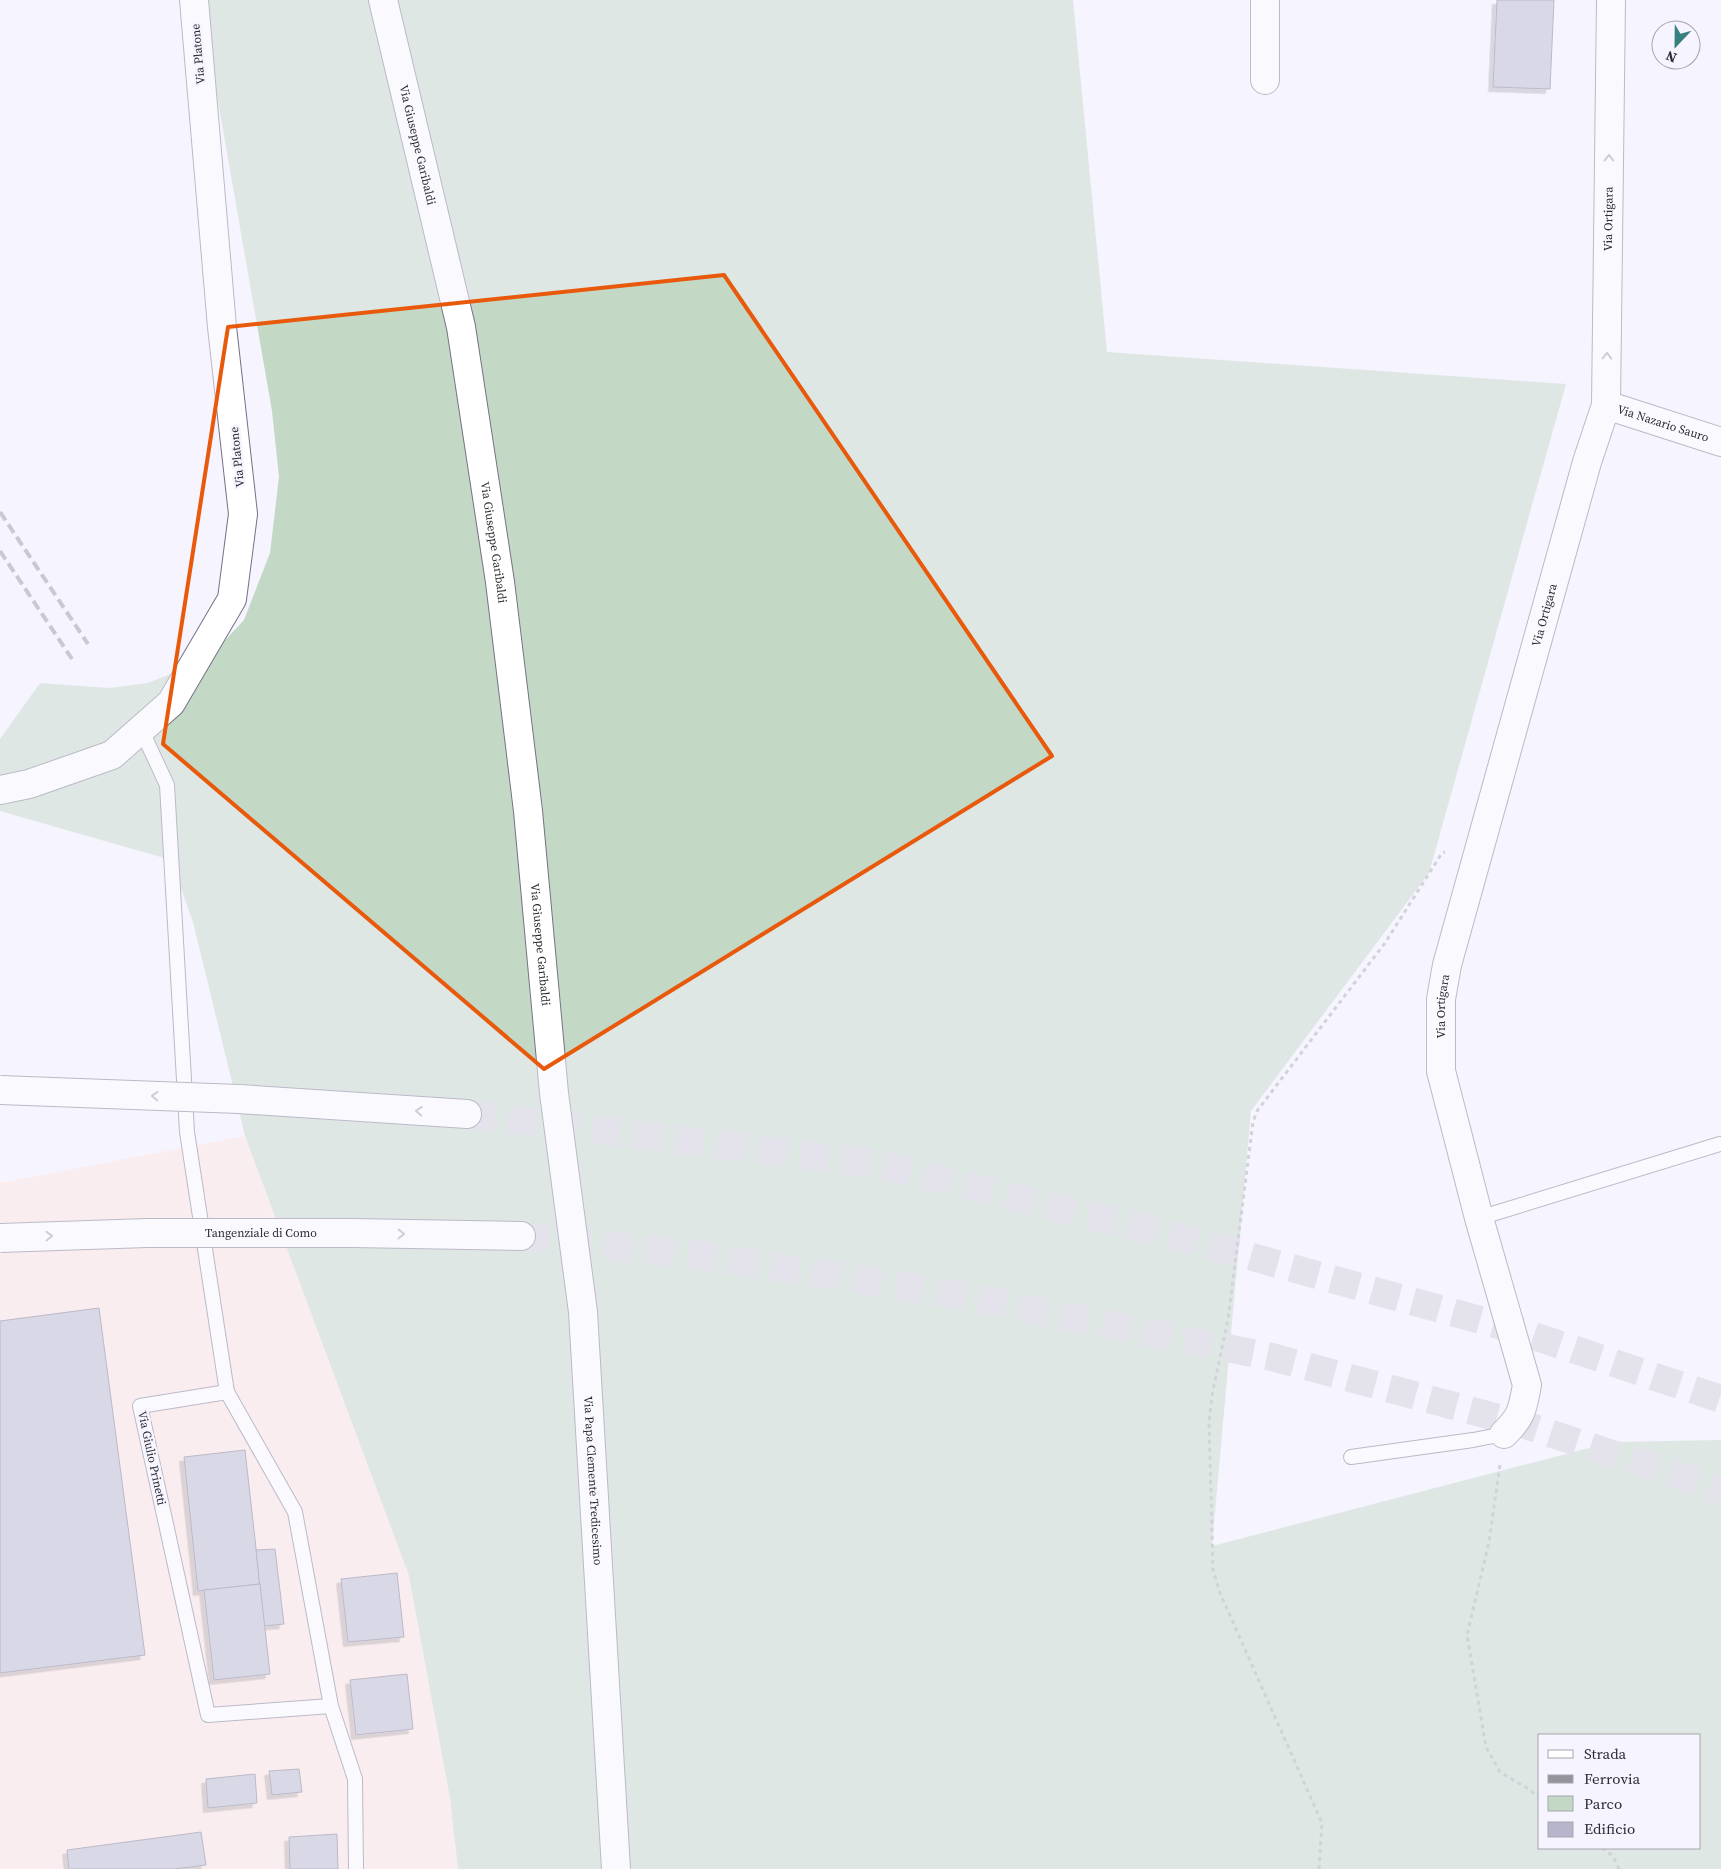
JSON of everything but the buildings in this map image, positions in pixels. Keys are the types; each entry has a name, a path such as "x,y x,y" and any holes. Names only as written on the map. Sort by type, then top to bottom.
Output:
{"main road":[{"name":"Via Platone","path":"0,790 30,784 112,755 171,703 232,599 243,514 222,327 194,0"},
{"name":"Via Giuseppe Garibaldi","path":"383,0 461,327 500,582 520,744 554,1093"},
{"path":"1265,0 1265,80"},
{"name":"Via Ortigara","path":"1504,1434 1518,1421 1527,1385 1479,1218 1441,1071 1441,999 1447,964 1477,856 1584,472 1606,405 1611,0"},
{"name":"Via Nazario Sauro","path":"1606,405 1721,442"},
{"path":"0,1090 239,1099 467,1114"},
{"name":"Via Papa Clemente Tredicesimo","path":"554,1093 583,1312 616,1869"},
{"name":"Tangenziale di Como","path":"0,1238 147,1233 353,1233 521,1236"}],"lane":[{"path":"141,729 167,785 187,1132 227,1392 295,1512 330,1706 355,1779 356,1869"},
{"path":"1479,1218 1720,1144"},
{"name":"Via Giulio Prinetti","path":"227,1392 140,1406 208,1715 330,1706"},
{"path":"1351,1457 1504,1434"}],"path":[{"path":"1319,1869 1322,1823 1220,1593 1213,1570 1209,1423 1212,1395 1228,1320 1253,1122 1265,1098 1385,943 1442,853 1446,851 1477,856"},
{"path":"1504,1434 1489,1542 1467,1635 1486,1747 1500,1772 1538,1796"},
{"path":"1603,1849 1612,1856 1619,1869"}],"highlighted area":[{"path":"724,275 1052,756 544,1069 163,744 228,327"}],"shaded area":[{"path":"245,1136 409,1576 450,1799 458,1869 0,1869 0,1183"}],"green space":[{"path":"183,0 1073,0 1107,352 1566,384 1429,873 1251,1111 1212,1546 1612,1442 1721,1440 1721,1869 458,1869 450,1799 409,1576 245,1136 193,922 171,860 0,811 0,739 40,683 109,688 147,683 187,668 215,651 244,620 270,553 279,477 272,411 204,21"}],"tunnel":[{"path":"467,1114 877,1164 1187,1239 1516,1330 1721,1399"},
{"path":"521,1236 705,1256 954,1294 1272,1357 1525,1425 1721,1490"}],"railway":[{"path":"0,512 88,644"},
{"path":"0,551 72,659"}]}
